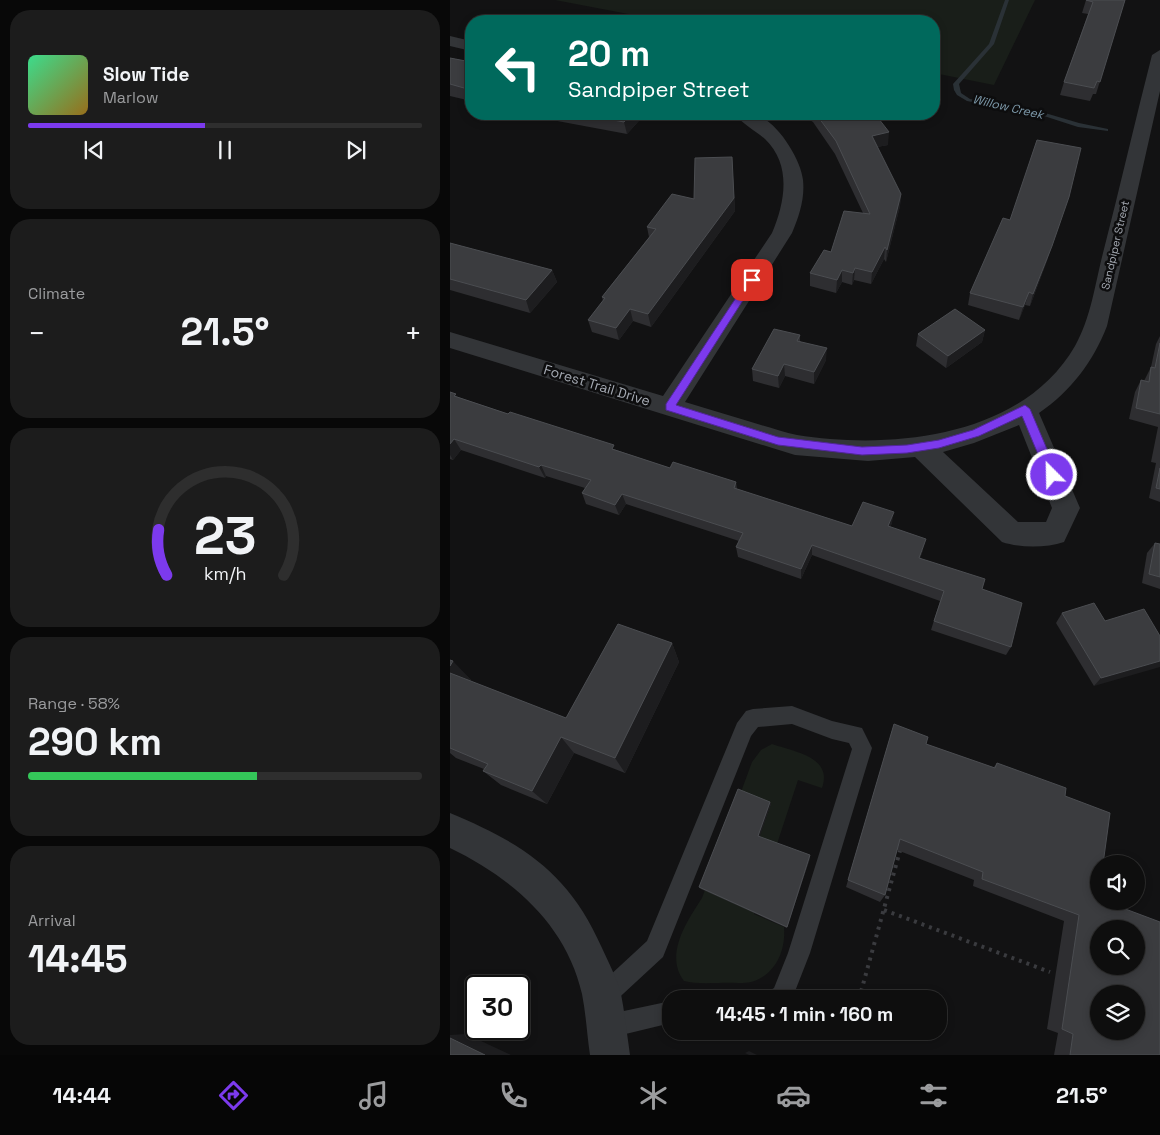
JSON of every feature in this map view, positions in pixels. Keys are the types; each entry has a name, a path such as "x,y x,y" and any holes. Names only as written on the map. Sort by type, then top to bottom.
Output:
{"street":[{"path":"450,41 465,45"},
{"name":"Sandpiper Street","path":"976,433 1006,420 1025,409 1059,383 1074,367 1094,328 1160,55"},
{"path":"669,407 782,233 791,215 795,184 788,158 774,136 752,120"},
{"name":"Forest Trail Drive","path":"450,340 795,445 846,451 878,451 921,447 976,433"},
{"path":"921,447 1012,534 1054,534 1066,508 1025,409"},
{"path":"450,830 513,861 544,888 565,913 582,942 606,1027"}],"lane":[{"path":"606,1027 655,949 744,730 753,718 792,716 832,730 855,735 862,748 799,953 784,990"},
{"path":"606,1027 662,1014"}],"path":[{"path":"862,990 904,837"},
{"path":"884,910 1050,972"}],"shaded area":[{"path":"555,0 1035,0 994,85 940,74 940,15 634,15"},
{"path":"772,744 810,757 822,769 824,778 822,788 798,780 754,914 784,927 781,953 778,961 767,974 751,982 693,983 684,981 678,971 676,960 680,938 702,898 752,762 761,750"}],"building":[{"path":"1086,0 1125,0 1100,82 1097,81 1094,88 1064,82 1093,2"},
{"path":"450,58 465,61 465,88 450,84"},
{"path":"820,120 880,120 889,132 872,136 901,194 887,250 885,247 872,272 855,268 853,273 842,270 837,280 810,273 824,250 831,252 844,211 870,214 836,141"},
{"path":"1037,140 1081,148 1069,197 1052,246 1033,294 1029,292 1023,307 970,293 1003,218 1010,220"},
{"path":"732,157 734,198 648,314 630,309 616,328 588,320 605,298 602,297 656,229 647,227 672,194 694,199 695,158"},
{"path":"450,243 552,270 526,300 450,279"},
{"path":"955,309 985,330 948,356 918,334"},
{"path":"774,329 800,335 797,341 827,348 814,372 784,364 778,376 752,369"},
{"path":"1160,343 1160,414 1136,408 1141,380 1149,382 1151,367 1155,368"},
{"path":"450,392 456,394 454,396 508,414 510,412 614,445 612,449 670,468 673,462 736,482 734,488 852,526 863,502 894,512 888,526 926,539 919,558 985,579 982,589 1022,603 1011,647 934,621 944,591 812,545 801,569 736,547 743,533 622,494 615,505 582,493 591,480 541,465 539,467 454,439 450,444"},
{"path":"1160,468 1160,489 1156,488"},
{"path":"1155,543 1160,544 1160,577 1149,574"},
{"path":"1094,603 1105,621 1144,609 1160,636 1160,661 1101,678 1062,613"},
{"path":"618,624 672,643 615,758 561,737 532,791 483,771 488,764 450,748 450,673 566,718"},
{"path":"894,724 928,737 926,744 995,768 997,763 1066,788 1065,796 1110,813 1104,855 1090,855 1090,910 1128,910 1160,922 1160,1055 1070,1055 1073,1034 1062,1029 1079,915 982,879 983,872 900,839 885,895 848,880"},
{"path":"738,789 770,802 758,836 810,855 787,927 699,887"},
{"path":"450,1038 485,1055 450,1055"}],"waterway":[{"name":"Willow Creek","path":"1007,0 991,44 956,84 961,96 969,100 1045,115 1078,125 1106,130"}],"route":[{"path":"752,280 669,407 778,441 846,451 907,449 939,444 976,433 1006,420 1025,409 1052,475"}]}
